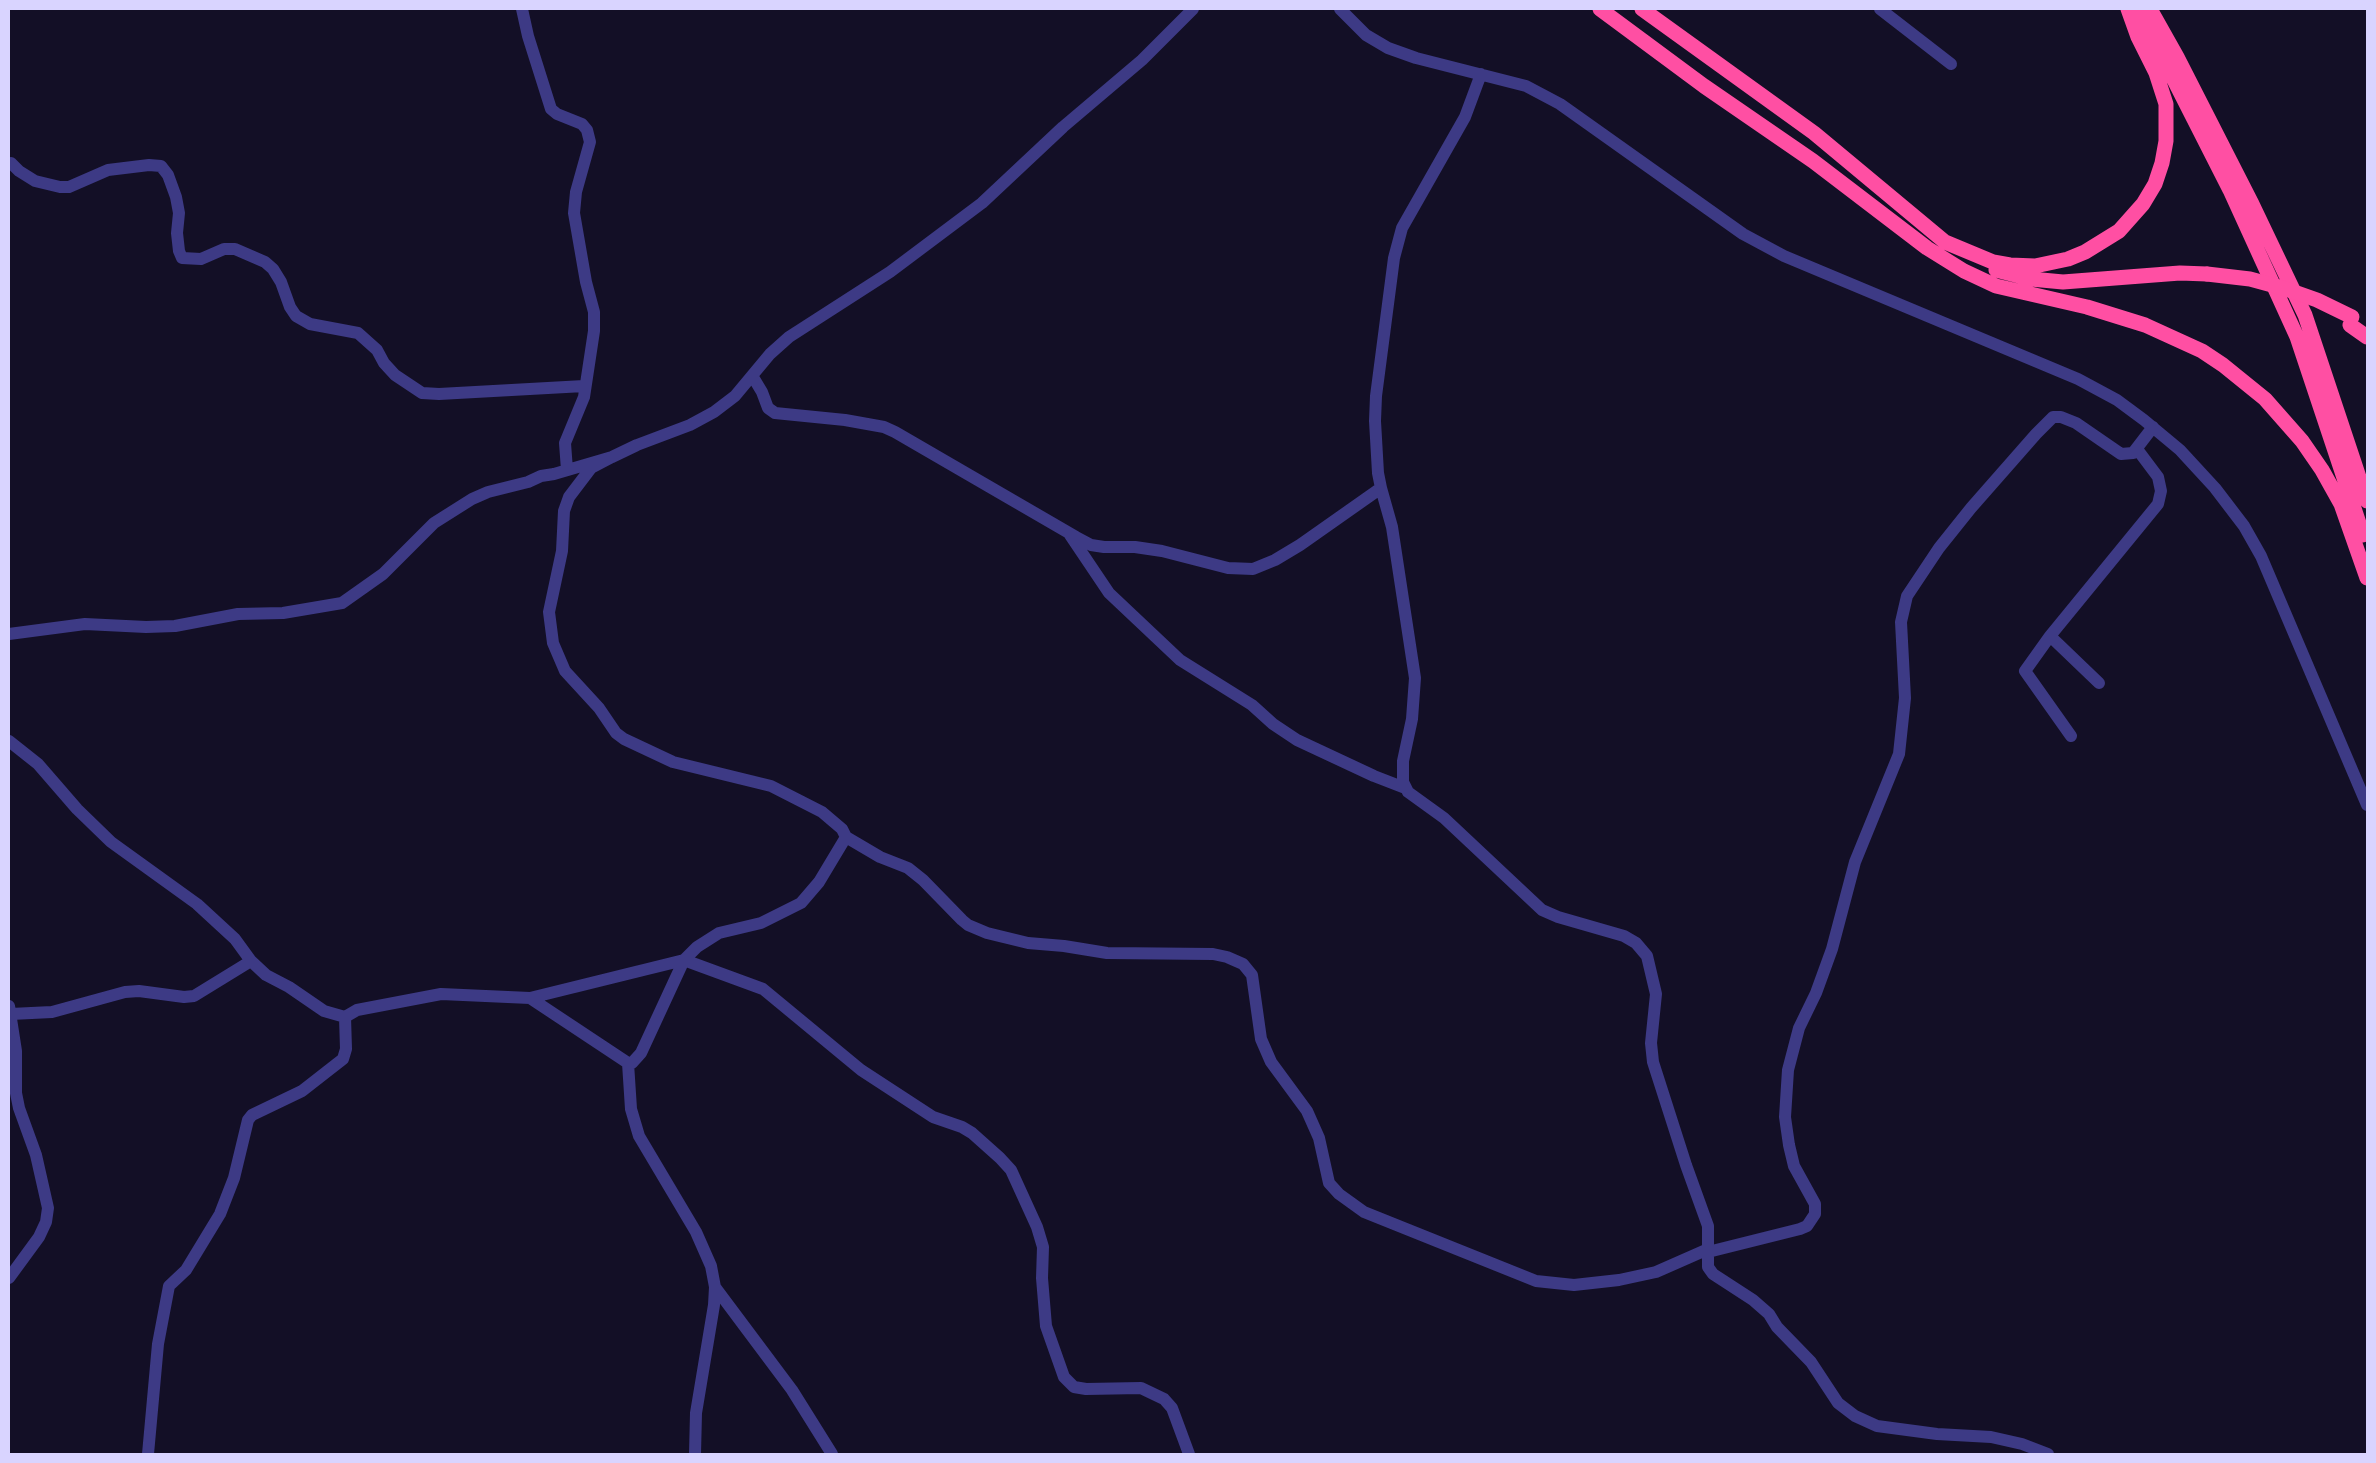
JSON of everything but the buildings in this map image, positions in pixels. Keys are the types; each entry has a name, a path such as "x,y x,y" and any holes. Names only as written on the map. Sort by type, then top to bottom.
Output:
{"highway":[{"path":"1600,9 1704,86 1813,161 1926,248 1964,271 1996,286 2087,307 2145,325 2202,351 2224,365 2265,399 2302,441 2322,470 2341,504 2367,578"},
{"path":"1642,9 1814,134 1965,257 2013,276 2049,282 2089,282 2180,273 2207,278"},
{"path":"1945,242 1993,262 2035,266 2068,259 2102,244 2132,219 2154,184 2162,163 2166,140 2166,104 2156,73 2134,28 2128,9"},
{"path":"2134,9 2166,64 2230,190 2297,337 2367,552"},
{"path":"2150,9 2243,187 2305,315 2367,501"},
{"path":"1964,271 2024,286 2058,291 2207,278 2250,279 2312,298 2351,321 2367,326"},
{"path":"2351,321 2367,337"}],"street":[{"path":"522,9 528,36 551,109 557,114 578,121 588,135 590,142 574,204 577,238 594,312 594,331 581,406 571,424 565,443 567,470"},
{"path":"1193,9 1142,60 1063,127 982,203 904,262 789,337 770,354 753,377 735,396 714,412 690,425 637,445 591,468 569,498 564,511 562,552 549,612 553,643 564,671 598,708 616,733 624,739 673,762 771,786 822,812 842,829 846,838 880,857 908,868 924,880 968,925 986,933 1028,943 1106,952 1213,954 1227,957 1243,964 1252,975 1261,1039 1272,1062 1307,1111 1319,1138 1329,1183 1339,1194 1364,1212 1536,1281 1574,1285 1619,1280 1656,1272 1700,1251 1706,1250 1708,1252 1807,1226 1815,1214 1816,1204 1794,1166 1789,1145 1785,1117 1788,1070 1799,1028 1816,993 1832,949 1855,862 1899,754 1905,698 1901,622 1907,596 1940,548 1971,508 2053,417 2061,417 2076,423 2122,454 2134,452 2153,427"},
{"path":"1340,9 1361,31 1388,48 1416,58 1526,86 1560,104 1714,214 1762,245 1821,273 2078,379 2117,400 2153,427 2180,450 2215,488 2244,526 2261,556 2367,805"},
{"path":"1880,9 1951,64"},
{"path":"1405,788 1402,773 1403,760 1412,720 1415,678 1392,527 1380,488 1375,421 1376,396 1396,245 1408,215 1465,117 1481,74"},
{"path":"11,163 30,179 60,187 69,187 97,173 108,170 149,164 161,166 168,175 176,197 179,213 177,233 179,251 182,258 189,260 201,259 224,249 235,249 264,262 273,269 281,282 290,307 296,316 310,324 358,333 378,350 384,363 395,375 422,393 513,391 584,386"},
{"path":"753,377 762,392 768,408 774,413 845,420 884,427 1091,545 1162,550 1228,568 1253,569 1270,563 1300,545 1380,488"},
{"path":"2071,736 2025,671 2050,636 2158,504 2161,491 2158,476 2137,449"},
{"path":"9,634 85,624 146,627 175,626 238,614 284,613 342,603 383,574 421,535 451,512 488,492 612,457"},
{"path":"1068,533 1109,593 1180,660 1252,705 1273,724 1297,740 1374,776 1405,788 1461,833 1542,910 1558,917 1624,936 1636,943 1647,956 1656,994 1651,1043 1654,1062 1680,1147 1708,1226 1708,1267 1713,1274 1753,1300 1769,1314 1778,1327 1811,1362 1838,1403 1855,1416 1877,1426 1944,1434 1991,1437 2022,1444 2048,1454"},
{"path":"2050,636 2099,683"},
{"path":"9,740 38,764 78,809 111,842 197,904 235,940 250,961 266,974 324,1011 345,1017 357,1010 442,994 530,998 684,960 763,989 861,1070 933,1117 962,1127 972,1133 1000,1158 1017,1183 1037,1227 1043,1247 1042,1278 1046,1326 1064,1377 1074,1386 1086,1389 1141,1388 1164,1399 1172,1408 1189,1454"},
{"path":"628,1063 637,1060 641,1053 684,960 697,947 719,934 761,923 801,903 819,882 846,838"},
{"path":"9,1278 39,1237 46,1222 48,1208 36,1155 19,1108 10,1010 52,1012 125,992 194,996 250,961"},
{"path":"530,998 628,1063"},
{"path":"148,1454 158,1344 168,1286 186,1270 220,1214 234,1178 248,1120 252,1115 302,1091 343,1059 346,1049 345,1017"},
{"path":"628,1063 631,1109 639,1136 696,1232 709,1260 715,1286 714,1305 696,1413 695,1454"},
{"path":"715,1286 792,1390 832,1454"}]}
